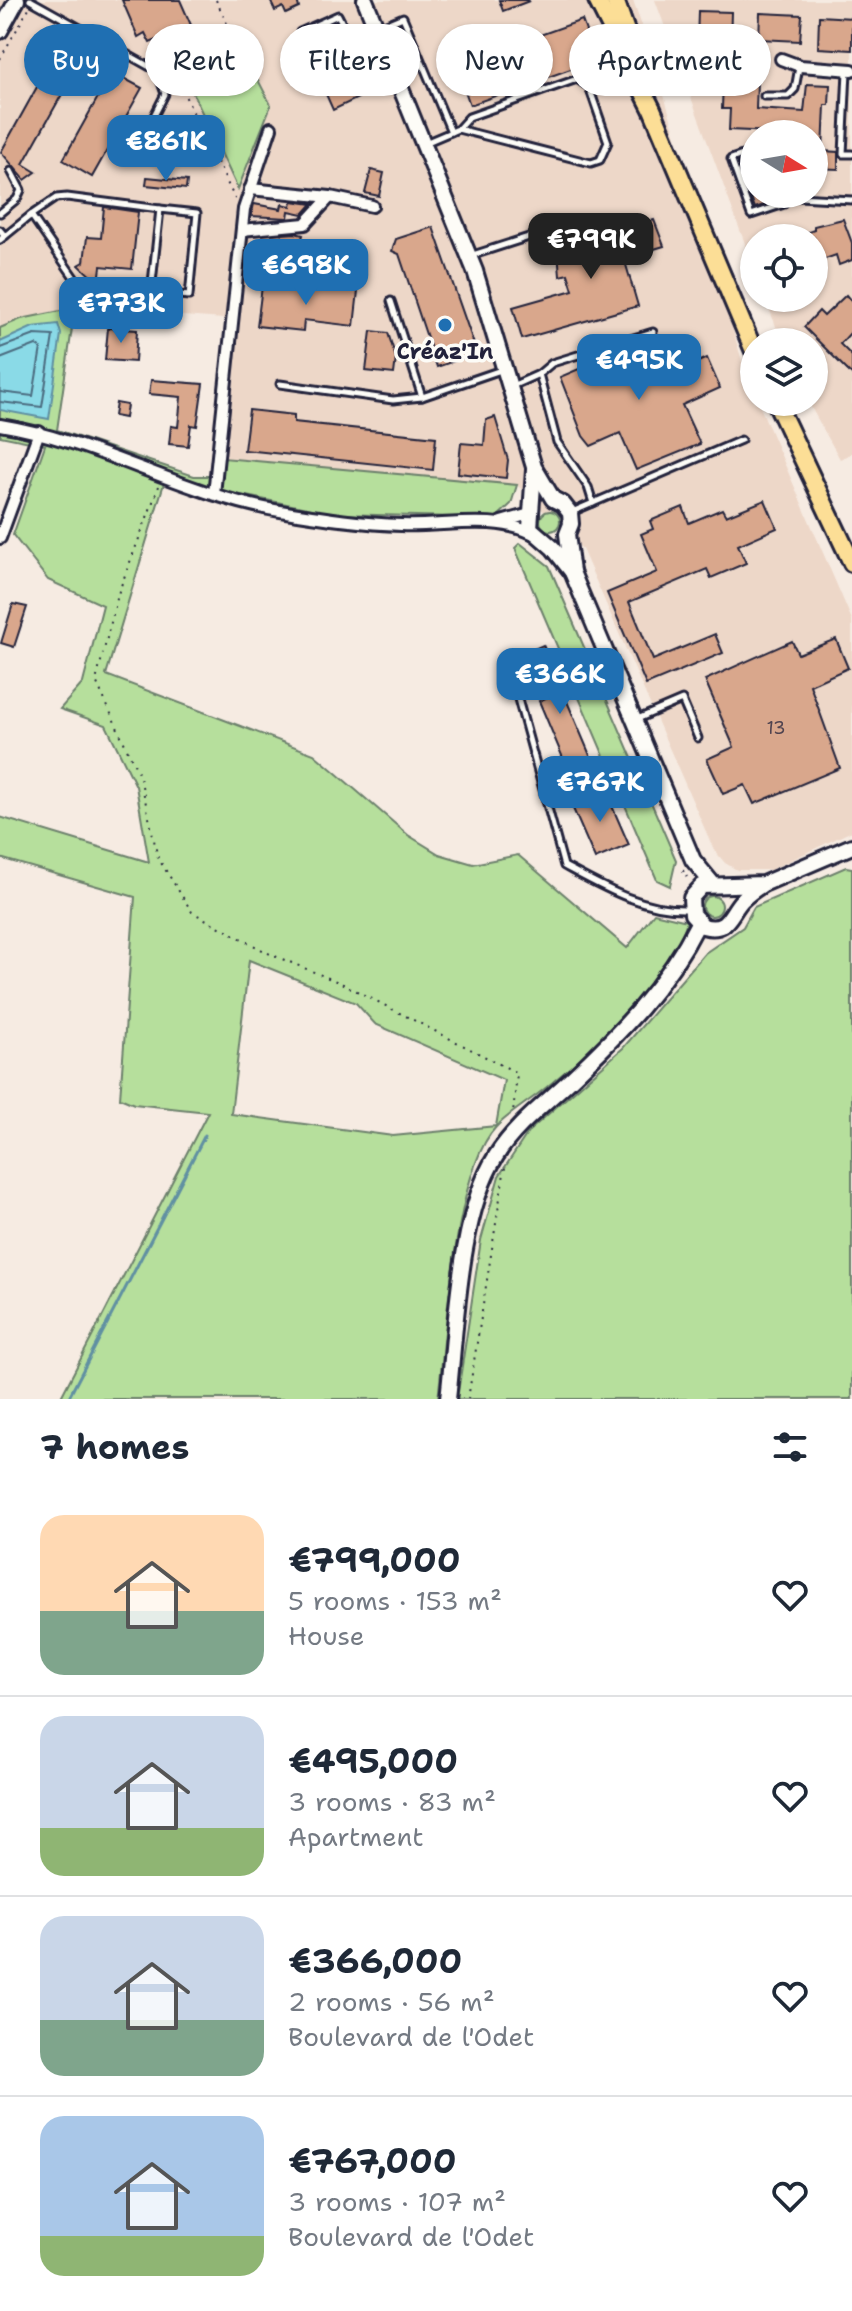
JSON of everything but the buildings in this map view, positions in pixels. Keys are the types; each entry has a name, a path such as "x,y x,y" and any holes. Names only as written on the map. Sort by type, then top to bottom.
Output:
{"main road":[{"path":"597,0 652,109 744,328"},
{"path":"615,0 652,109"},
{"path":"783,416 852,563"}],"street":[{"path":"0,31 27,0"},
{"path":"365,0 376,24"},
{"path":"781,59 800,66 850,70"},
{"path":"405,96 469,256 534,467 553,499 563,504 570,513 571,524 567,534 572,572 693,860 690,909 698,923 709,928 720,927 763,884 852,846"},
{"path":"214,494 244,209 271,128"},
{"path":"250,189 330,197 372,206"},
{"path":"242,230 305,224 330,197"},
{"path":"0,425 39,432 214,494 283,512 384,524 498,523 558,541 567,534"},
{"path":"0,538 39,432"},
{"path":"534,467 532,510 540,538 572,572"},
{"path":"498,523 553,499"},
{"path":"693,860 733,896 735,909"},
{"path":"693,893 718,884 763,884"},
{"path":"448,1399 474,1210 491,1165 510,1137 628,1026 675,966 698,923"}],"lane":[{"path":"27,0 157,71 165,94 136,151"},
{"path":"318,24 338,15 342,24"},
{"path":"387,24 403,17 406,24"},
{"path":"420,55 454,130"},
{"path":"771,96 788,96 795,89 800,66"},
{"path":"850,70 843,154 852,154"},
{"path":"424,143 454,130 469,117 577,79 589,87 608,142 600,160 591,163 454,130"},
{"path":"740,156 731,159 740,184"},
{"path":"0,213 21,190 11,171"},
{"path":"0,230 2,238 31,215 56,198 67,197 197,213 189,296 151,292 94,293 80,286 31,215"},
{"path":"828,198 852,200"},
{"path":"748,208 751,215 772,208"},
{"path":"151,292 160,209"},
{"path":"469,256 563,226"},
{"path":"391,301 422,397"},
{"path":"511,386 539,374 552,363 653,332"},
{"path":"280,384 393,400 422,397 506,368"},
{"path":"539,374 547,418 557,442 588,487 593,503"},
{"path":"570,513 741,440"},
{"path":"518,699 564,866 610,890 665,910 690,909"},
{"path":"634,720 682,700 698,738"}],"path":[{"path":"0,59 27,0"},
{"path":"216,0 229,28 228,41 175,66 175,75 228,191 244,209"},
{"path":"163,475 119,591 96,681 140,777 158,858 192,912 270,954 343,984 517,1073 510,1137"},
{"path":"468,1399 505,1167"}],"shaded area":[{"path":"0,0 633,0 641,24 569,24 569,96 664,96 740,354 740,416 764,416 852,620 852,831 770,870 737,870 725,863 714,850 582,549 517,485 223,458 237,320 75,308 21,319 0,328"},
{"path":"655,0 852,0 852,453 840,459 816,416 828,416 828,328 777,328 770,312 828,312 828,224 740,224 740,230 690,96 771,96 771,24 664,24"}],"green space":[{"path":"264,91 271,105 238,189 194,96 264,96"},
{"path":"75,308 57,430 194,476 223,476 223,458 517,485 511,504 496,518 337,514 165,480 106,675 314,754 408,835 439,854 473,864 518,855 627,948 654,913 687,921 677,947 647,994 586,1054 501,1122 482,1149 470,1179 461,1216 438,1399 60,1399 208,1112 134,1104 120,1098 135,897 0,858 0,817 149,862 136,786 106,725 60,709 83,683 103,605 48,580 13,535 45,445 0,436 0,328 21,319","holes":["249,960 356,1003 375,1024 504,1080 496,1126 393,1136 231,1114"]},
{"path":"550,511 557,514 560,521 557,528 550,531 543,528 540,521 543,514"},
{"path":"520,543 549,566 676,860 670,886 657,880 515,548"},
{"path":"846,867 852,868 852,1399 457,1399 481,1240 499,1176 529,1131 623,1048 705,953 743,927 754,907"},
{"path":"712,896 719,899 722,906 719,913 712,916 705,913 702,906 705,899"}],"water":[{"path":"58,324 61,334 49,419 0,410 0,342 33,327"}],"waterway":[{"path":"68,1399 205,1135"}],"place":[{"name":"Créaz'In","path":"445,325"}]}
